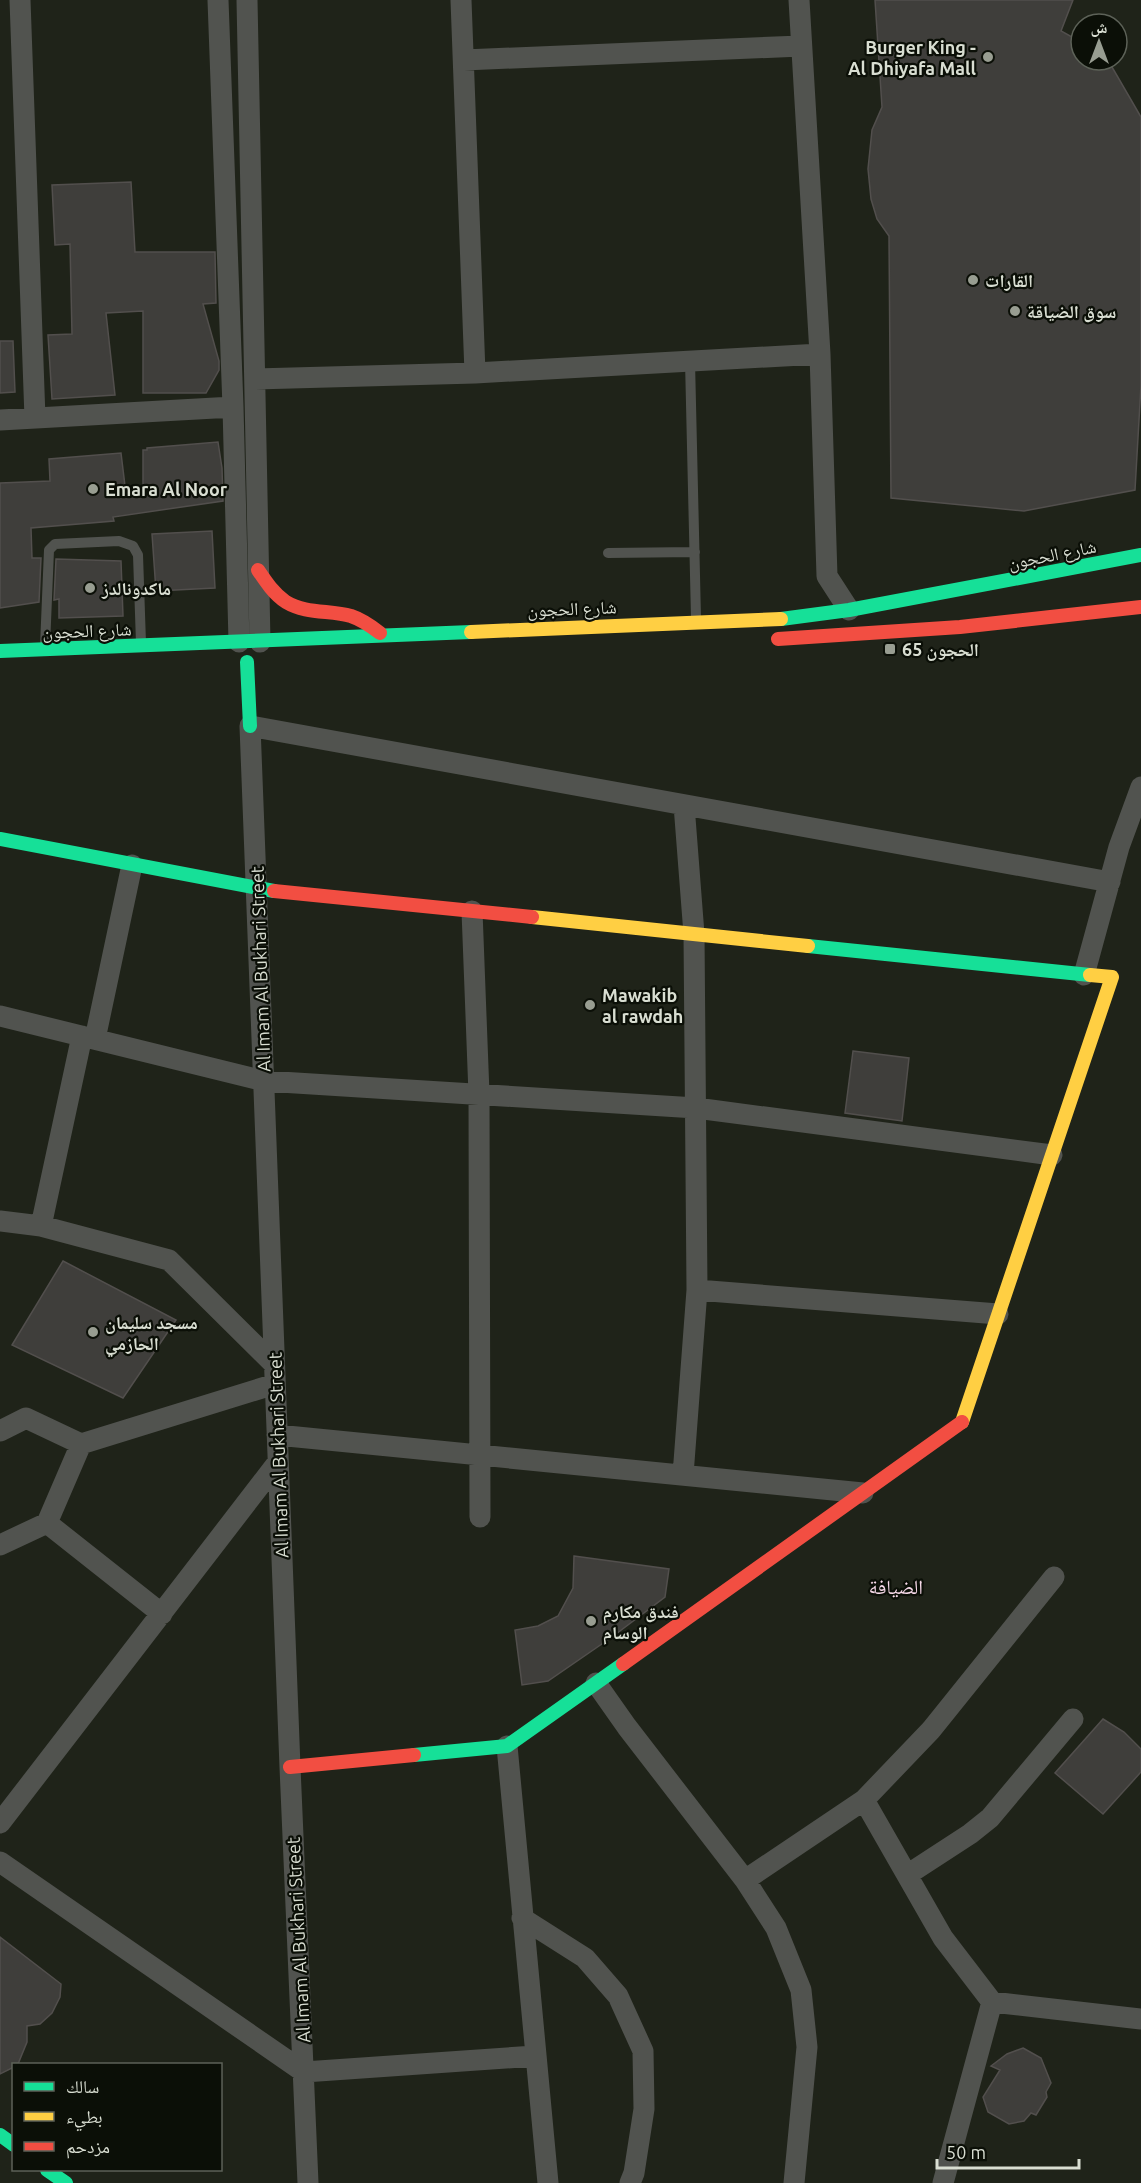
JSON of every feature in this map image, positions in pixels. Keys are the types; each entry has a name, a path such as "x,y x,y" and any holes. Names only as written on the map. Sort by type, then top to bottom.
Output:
{"street":[{"path":"20,0 35,418"},
{"path":"218,0 233,407 248,654 250,726 1110,882"},
{"path":"247,0 258,570 248,654"},
{"path":"461,0 475,373"},
{"path":"799,0 820,354 827,576 849,610"},
{"path":"464,60 801,46"},
{"path":"255,379 475,373 820,354"},
{"path":"0,420 233,407"},
{"name":"شارع الحجون","path":"0,651 141,646 248,654 382,634 781,619 849,610 1141,555"},
{"path":"258,570 272,590 291,605 317,613 343,613 356,616 382,634"},
{"path":"761,639 894,633 1141,607"},
{"name":"Al Imam Al Bukhari Street","path":"250,726 290,1767 310,2181"},
{"path":"1084,975 1119,847 1141,787"},
{"path":"683,1475 698,1290 694,934 684,805"},
{"path":"0,839 256,889 1112,977 962,1423 507,1746 290,1767"},
{"path":"41,1226 132,865"},
{"path":"472,911 479,1094 480,1517"},
{"path":"0,1016 264,1081 696,1108 1052,1155"},
{"path":"0,1221 41,1226 169,1260 275,1374 81,1444 26,1418 0,1431"},
{"path":"698,1290 999,1314"},
{"path":"277,1434 863,1493"},
{"path":"0,1545 47,1523 81,1444"},
{"path":"0,1823 278,1462"},
{"path":"47,1523 162,1614"},
{"path":"746,1880 864,1800 931,1730 1054,1577"},
{"path":"596,1683 627,1727 746,1880 776,1928 801,1990 807,2047 794,2183"},
{"path":"907,1875 970,1834 990,1818 1073,1719"},
{"path":"507,1746 548,2183"},
{"path":"864,1800 943,1938 992,2002 1141,2019"},
{"path":"0,1863 304,2072 535,2056"},
{"path":"522,1918 585,1959 618,1996 643,2051 644,2109 634,2173 630,2183"},
{"path":"943,2183 992,2002"},
{"path":"50,2171 66,2183"}],"lane":[{"path":"690,361 697,622"},
{"path":"45,650 49,550 55,544 119,541 133,546 138,555 141,646"},
{"path":"608,554 695,552"}],"building":[{"name":"سوق الضياقة","path":"875,0 1073,0 1061,31 1069,35 1069,72 1115,72 1141,117 1141,385 1135,490 1024,511 891,498 889,236 877,219 871,199 868,169 872,130 882,107"},
{"path":"131,182 135,252 215,252 216,303 203,304 219,361 219,370 206,393 143,393 143,311 106,313 115,395 52,399 48,335 72,334 70,244 55,245 52,185"},
{"path":"0,341 13,341 15,392 0,393"},
{"path":"218,442 223,501 113,517 114,521 31,528 32,558 41,558 39,602 0,608 0,483 50,481 49,459 121,453 126,494 143,493 143,450"},
{"path":"212,531 215,588 156,591 152,534"},
{"name":"ماكدونالدز","path":"56,559 121,561 123,616 59,618 59,599 54,600"},
{"path":"853,1051 909,1058 902,1121 845,1113"},
{"name":"مسجد سليمان الحازمي","path":"63,1261 176,1320 123,1398 12,1345"},
{"name":"فندق مكارم الوسام","path":"574,1556 669,1569 665,1597 548,1681 522,1685 515,1630 538,1626 558,1616 573,1588"},
{"path":"1103,1719 1124,1732 1141,1749 1141,1772 1103,1814 1055,1773"},
{"path":"0,1937 61,1984 60,1997 52,2013 40,2024 27,2026 27,2042 18,2063 12,2063 12,2068 0,2074"},
{"path":"1023,2048 1041,2058 1051,2083 1046,2092 1047,2097 1036,2115 1031,2113 1024,2121 1009,2124 988,2112 983,2097 1000,2070 991,2066 1007,2054"}],"traffic: fast":[{"path":"781,619 849,610 1141,555"},
{"path":"0,651 471,632"},
{"path":"247,662 250,726"},
{"path":"0,839 274,891"},
{"path":"808,946 1090,975"},
{"path":"414,1755 507,1746 623,1664"},
{"path":"0,2135 12,2144"},
{"path":"48,2171 66,2183"}],"traffic: slow":[{"path":"471,632 781,619"},
{"path":"532,917 808,946"},
{"path":"962,1422 1112,977 1090,975"}],"traffic: jam":[{"path":"258,570 274,592 286,602 310,610 351,616 380,633"},
{"path":"778,639 960,627 1141,607"},
{"path":"274,891 532,917"},
{"path":"623,1664 962,1422"},
{"path":"290,1767 414,1755"}],"place":[{"name":"Burger King - Al Dhiyafa Mall","path":"988,57"},
{"name":"القارات","path":"973,280"},
{"name":"سوق الضياقة","path":"1015,311"},
{"name":"Emara Al Noor","path":"93,489"},
{"name":"ماكدونالدز","path":"90,588"},
{"name":"الحجون 65","path":"890,649"},
{"name":"Mawakib al rawdah","path":"590,1005"},
{"name":"مسجد سليمان الحازمي","path":"93,1332"},
{"name":"فندق مكارم الوسام","path":"591,1621"}],"district":[{"name":"الضيافة","path":"896,1586"}]}
